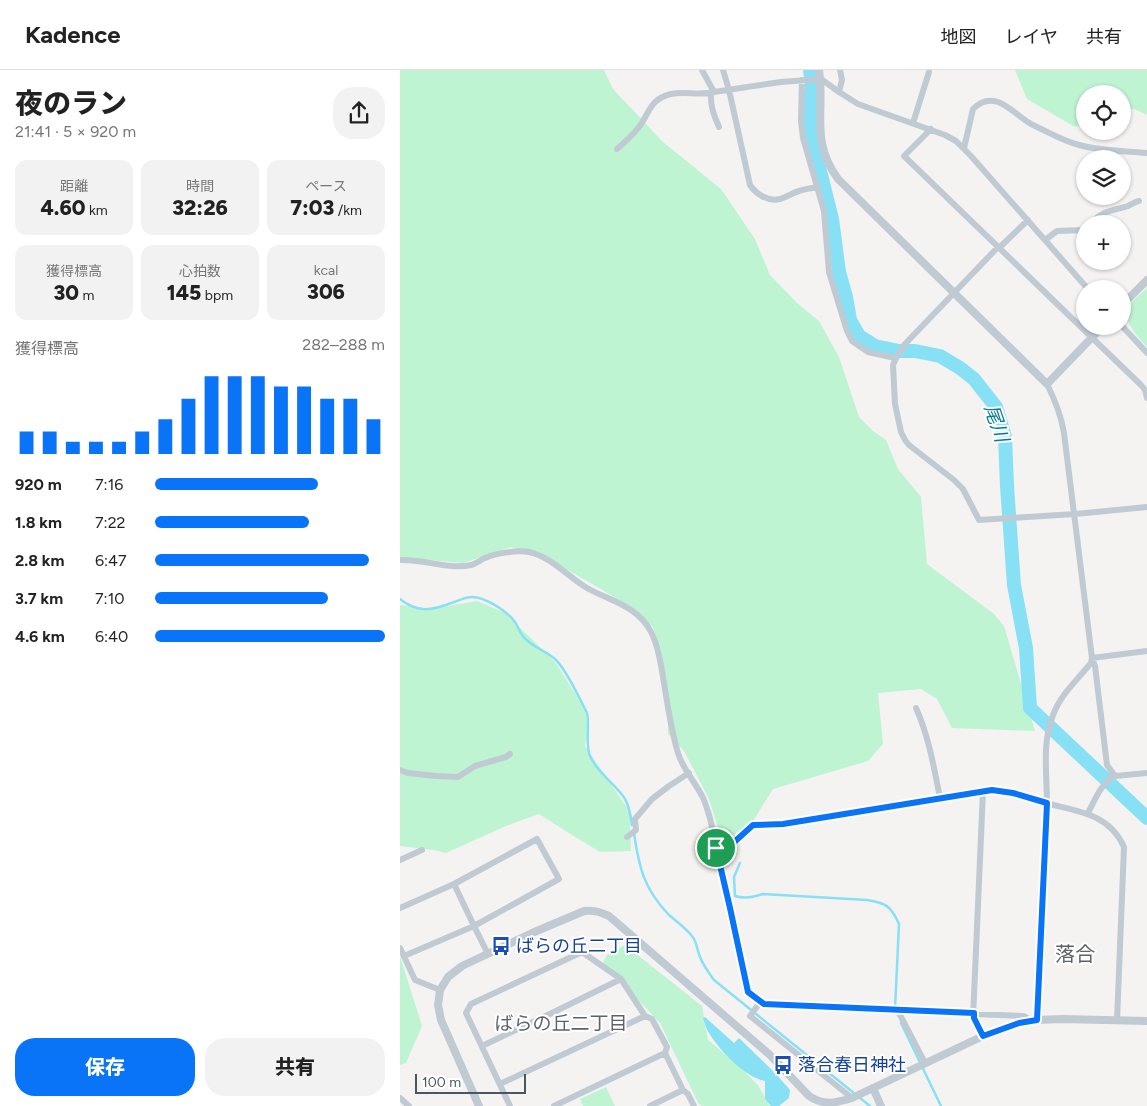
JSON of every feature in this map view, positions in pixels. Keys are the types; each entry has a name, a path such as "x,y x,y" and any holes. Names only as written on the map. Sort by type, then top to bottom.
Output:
{"street":[{"path":"702,70 712,92 710,101 719,127"},
{"path":"723,70 750,184 753,189 762,196 778,199 798,191 818,187"},
{"path":"839,92 842,80 840,70"},
{"path":"913,123 930,72"},
{"path":"617,149 640,126 655,101 670,94 706,94 819,76"},
{"path":"819,76 858,104 930,129 956,141 1080,280"},
{"path":"819,76 821,142 827,161 838,179 1048,384 1057,405 1062,420 1107,765 1113,778"},
{"path":"803,80 801,129 824,212 829,272 849,336 858,346 868,352 896,357"},
{"path":"964,148 973,108 978,104 992,101 1004,105 1028,122 1071,143 1099,149 1147,153"},
{"path":"930,129 904,156 1141,385 1145,390 1147,398"},
{"path":"1102,215 1139,201"},
{"path":"1028,220 955,292 905,344 896,357 893,365 895,404 904,440 963,489 979,520 1074,514 1147,506"},
{"path":"1045,240 1057,231 1076,230"},
{"path":"1131,296 1147,280"},
{"path":"1048,384 1094,335"},
{"path":"1130,335 1147,353"},
{"path":"400,560 455,566 473,565 495,554 528,552 538,555 559,567 586,587 624,605 633,611 650,630 660,658 672,730 679,756 704,800 710,818 748,992 764,1004 1024,1016 1035,1021"},
{"path":"1092,658 1147,651"},
{"path":"1035,1021 1047,803 1047,736 1056,706 1091,663 1092,658"},
{"path":"916,708 923,723 940,798"},
{"path":"400,770 436,776 458,777 476,766 510,754"},
{"path":"627,837 636,830 635,819 652,799 689,773"},
{"path":"1088,813 1103,786 1113,778 1147,773"},
{"path":"716,848 727,848 753,825 783,824 992,790 1013,793 1088,813 1107,824 1124,847 1117,1021"},
{"path":"983,792 974,1013 974,1018 983,1036"},
{"path":"400,908 454,884 537,839 559,878 474,926 404,956"},
{"path":"400,860 422,850"},
{"path":"454,884 488,954"},
{"path":"479,1106 441,1020 438,1006 440,990 448,977 462,966 584,911 600,912 609,916 770,1055 808,1096 821,1103 830,1104 852,1098 983,1036 1012,1025 1062,1019 1147,1021"},
{"path":"400,948 415,980 440,990"},
{"path":"510,1106 466,1013 471,1004 582,952 621,978 645,1016 652,1019 667,1047 665,1053 683,1090 688,1094 694,1106"},
{"path":"482,1046 556,1012 621,978"},
{"path":"761,1001 750,1016 852,1098"},
{"path":"898,1011 925,1063"},
{"path":"500,1084 645,1016"},
{"path":"554,1106 665,1053"},
{"path":"873,1088 881,1106"},
{"path":"650,1106 683,1090"},
{"path":"400,1098 409,1106"}],"green space":[{"path":"400,70 604,70 613,89 663,142 721,189 755,239 770,275 797,303 819,321 839,357 859,417 873,431 886,440 898,469 921,497 927,564 994,614 1004,626 1035,731 952,728 937,699 921,689 878,693 883,744 868,761 773,789 738,845 721,837 709,799 684,751 668,734 668,705 653,627 611,595 547,558 511,547 463,563 427,560 400,561"},
{"path":"1015,70 1147,70 1147,115 1131,109 1131,85 1076,85 1075,127 1027,99"},
{"path":"1147,288 1147,347 1131,328 1131,303"},
{"path":"477,601 505,613 556,663 585,709 588,730 585,746 630,812 631,851 600,852 539,814 506,826 446,853 400,846 400,605 431,609"},
{"path":"625,945 702,1006 708,1040 758,1085 769,1105 774,1106 702,1106 698,1103 660,1023 603,963 607,955"},
{"path":"400,956 422,1026 406,1063 400,1065"},
{"path":"606,1087 615,1106 583,1106 580,1099"}],"water":[{"path":"705,1017 734,1043 739,1038 790,1090 789,1098 779,1106 771,1106 765,1099 765,1081 750,1075 726,1055 708,1031 703,1018"}],"waterway":[{"name":"尾川","path":"810,70 812,85 810,126 832,219 839,272 850,320 859,336 875,346 940,356 974,379 996,407 1005,437 1014,585 1026,648 1030,708 1147,818"},
{"path":"400,599 420,609 433,609 472,597 483,599 507,613 525,639 556,660 569,678 587,713 590,756 597,768 625,799 629,808 632,825"},
{"path":"634,833 638,857 648,887 669,915 694,938 701,960 714,980 870,1106"},
{"path":"740,863 734,877 735,896 749,897 763,894 867,900 879,902 887,906 899,924 895,1009"},
{"path":"901,1023 941,1106"}],"place":[{"name":"ばらの丘二丁目","path":"501,946"},
{"name":"落合春日神社","path":"783,1065"}],"district":[{"name":"落合","path":"1075,954"},
{"name":"ばらの丘二丁目","path":"561,1023"}],"route":[{"path":"992,790 1013,793 1047,803 1037,1020 1019,1023 983,1036 974,1018 974,1013 764,1004 748,992 716,848 727,848 753,825 783,824 992,790"}]}
